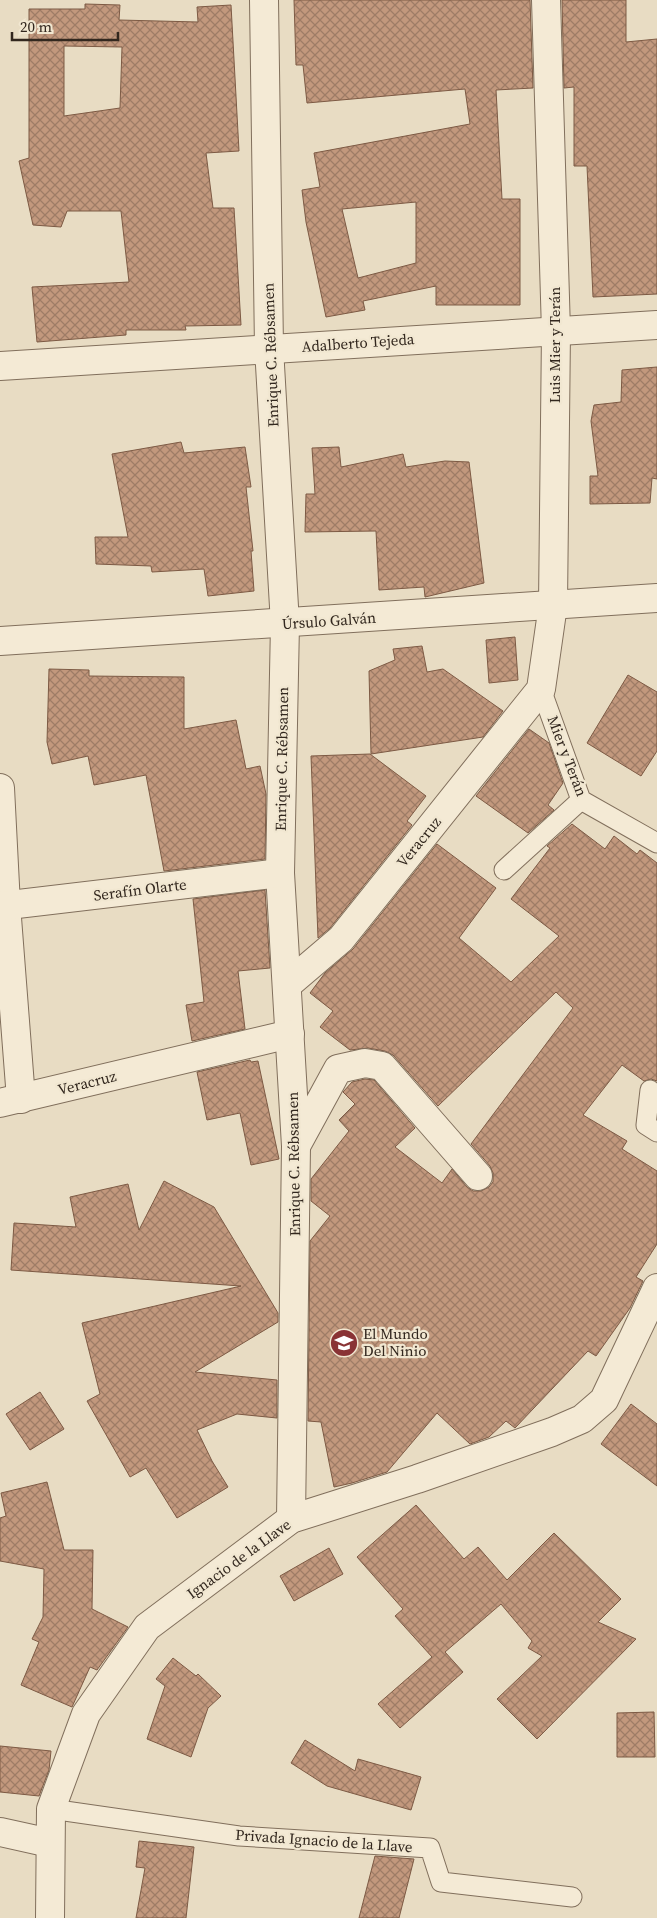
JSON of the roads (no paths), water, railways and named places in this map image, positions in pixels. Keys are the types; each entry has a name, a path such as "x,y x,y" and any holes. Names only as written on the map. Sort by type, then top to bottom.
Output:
{"street":[{"name":"Enrique C. Rébsamen","path":"264,0 269,348 285,624 280,873 296,1146 292,1519"},
{"name":"Luis Mier y Terán","path":"542,689 552,605 556,331 546,0"},
{"name":"Adalberto Tejeda","path":"0,366 657,324"},
{"name":"Úrsulo Galván","path":"0,641 285,624 657,598"},
{"name":"Veracruz","path":"287,985 341,938 542,689"},
{"path":"0,788 10,1101"},
{"name":"Serafín Olarte","path":"3,906 280,873"},
{"name":"Veracruz","path":"10,1101 290,1034"},
{"path":"296,1146 338,1069 365,1063 382,1066 478,1176"},
{"name":"Ignacio de la Llave","path":"50,1918 52,1809 86,1714 147,1627 292,1519 426,1476 552,1432 582,1419 604,1400 657,1288"},
{"path":"0,1832 50,1843"}],"lane":[{"name":"Mier y Terán","path":"542,689 581,800 657,842"},
{"path":"504,870 581,800"},
{"path":"650,1090 646,1125 657,1132"},
{"name":"Privada Ignacio de la Llave","path":"52,1809 239,1836 430,1848 441,1882 572,1897"}],"place":[{"name":"El Mundo Del Ninio","path":"344,1343"}]}
